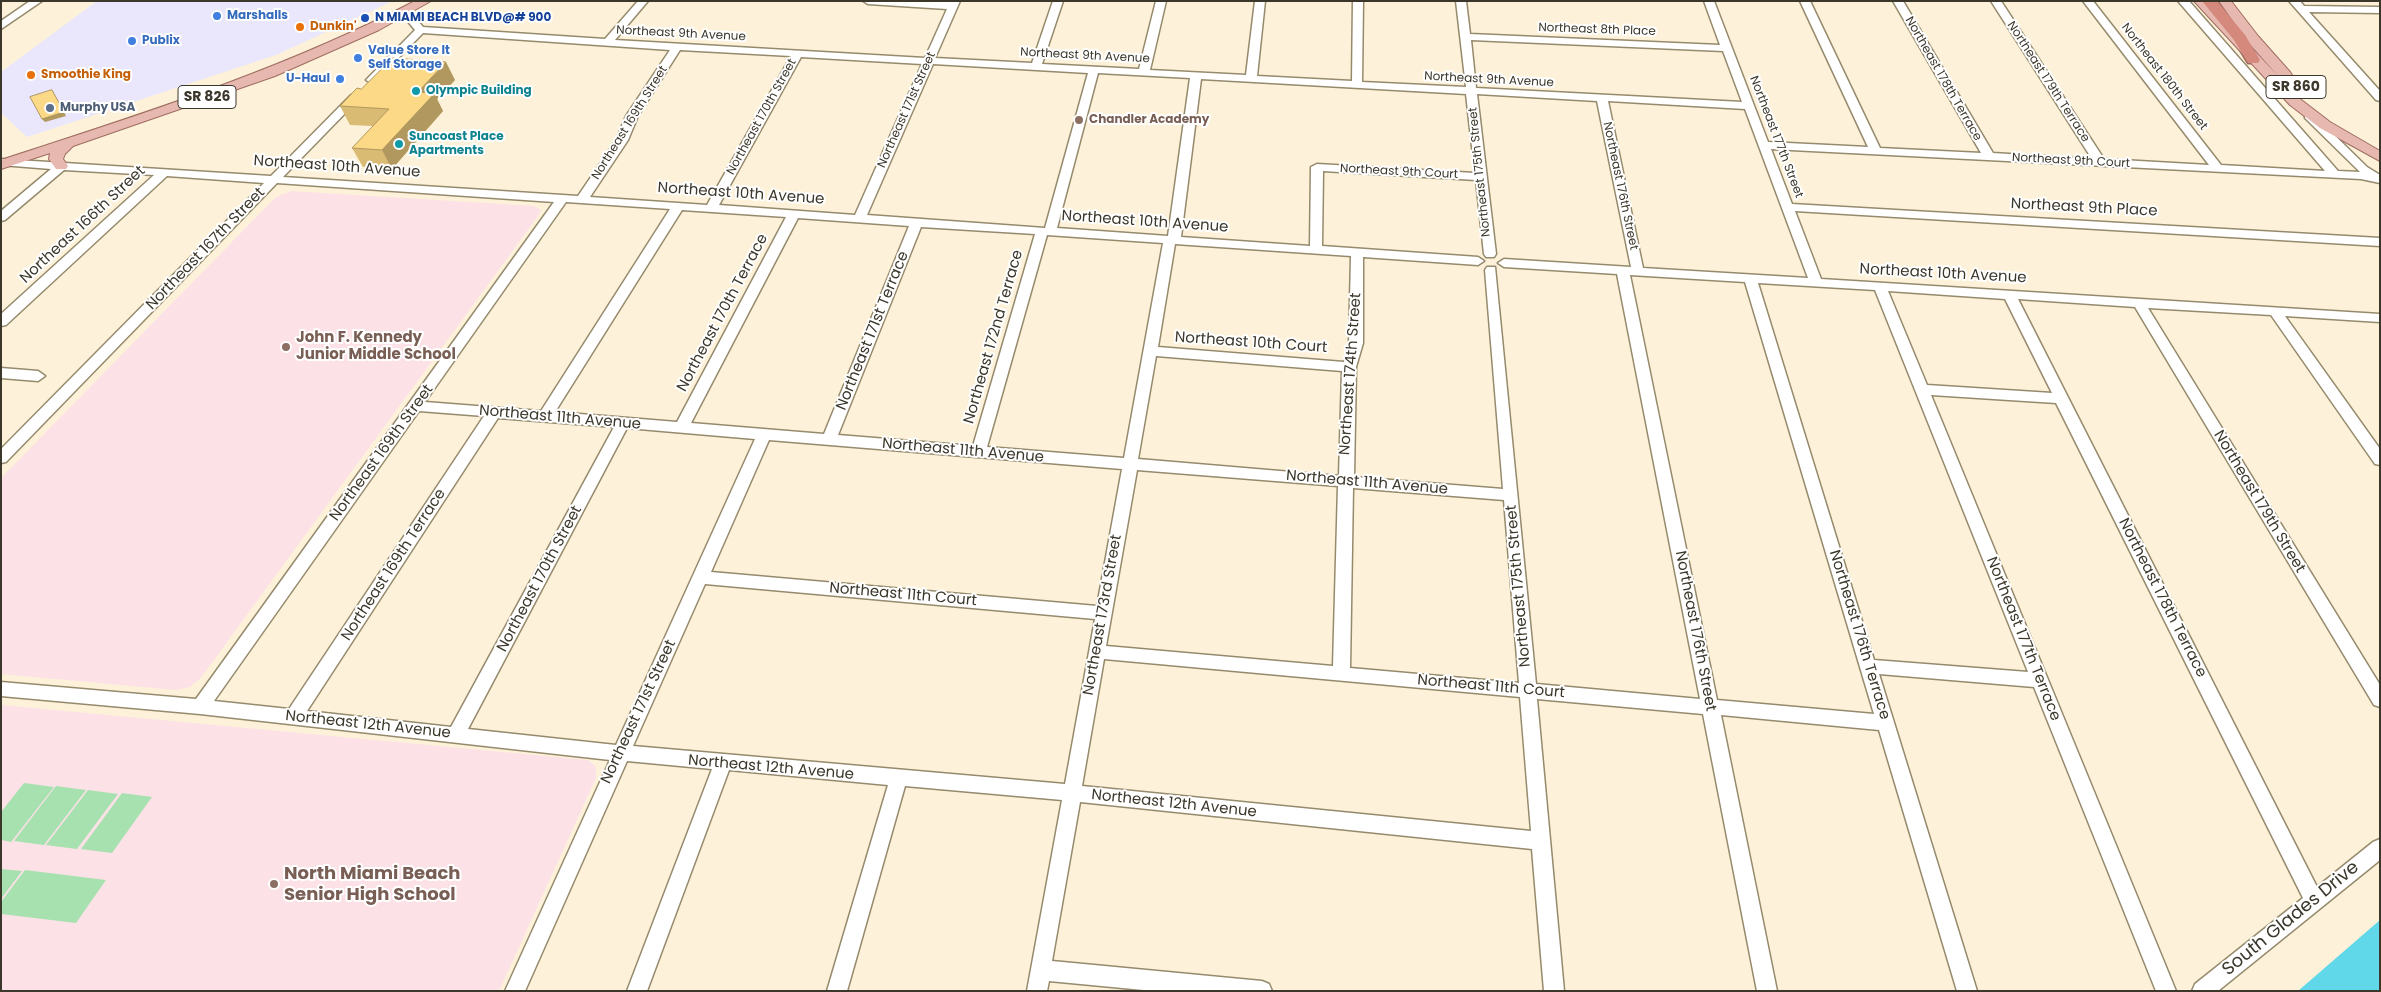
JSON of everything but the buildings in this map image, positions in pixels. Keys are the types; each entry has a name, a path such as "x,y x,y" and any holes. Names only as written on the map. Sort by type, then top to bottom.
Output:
{"highway":[{"path":"2209,1 2240,38 2253,60"}],"main road":[{"name":"SR 826","path":"3,161 245,74 406,5 425,1"},
{"name":"SR 860","path":"2200,1 2253,60 2305,111 2337,133 2380,157"},
{"name":"SR 860","path":"2225,1 2253,39 2303,94 2334,118 2380,146"},
{"name":"SR 826","path":"3,161 68,143 208,97 278,71 327,50 406,5"},
{"path":"61,166 56,158 58,152 68,143"}],"street":[{"path":"1,26 37,1"},
{"path":"608,42 642,1"},
{"path":"868,1 954,4"},
{"path":"1036,66 1058,1"},
{"path":"1144,72 1161,1"},
{"path":"1251,79 1260,1"},
{"path":"1357,86 1358,1"},
{"name":"Northeast 175th Street","path":"1461,1 1491,262 1554,991"},
{"name":"Northeast 177th Street","path":"1709,1 1816,283"},
{"path":"1805,1 1876,151"},
{"name":"Northeast 178th Terrace","path":"1898,1 1989,157"},
{"name":"Northeast 179th Terrace","path":"1996,1 2101,163"},
{"name":"Northeast 180th Street","path":"2088,1 2218,169"},
{"path":"2183,1 2336,176"},
{"name":"Northeast 171st Street","path":"860,218 954,4"},
{"path":"406,5 420,30"},
{"path":"2297,5 2380,10"},
{"path":"2297,5 2380,98"},
{"name":"Northeast 9th Avenue","path":"420,30 678,47 1094,69 1357,86 1749,106"},
{"name":"Northeast 167th Street","path":"1,458 420,30"},
{"name":"Northeast 8th Place","path":"1466,37 1727,48"},
{"name":"Northeast 169th Street","path":"582,199 622,140 632,116 678,47"},
{"name":"Northeast 170th Street","path":"711,208 798,53"},
{"name":"Northeast 172nd Terrace","path":"978,452 1094,69"},
{"name":"Northeast 173rd Street","path":"1037,991 1150,351 1172,240 1196,76"},
{"name":"Northeast 176th Street","path":"1602,100 1630,271 1710,707 1767,991"},
{"path":"2305,111 2363,169 2379,180"},
{"name":"Northeast 9th Court","path":"1764,144 2218,169 2379,180"},
{"name":"Northeast 10th Avenue","path":"3,161 1491,262 2380,318"},
{"path":"1,217 61,166"},
{"name":"Northeast 9th Court","path":"1316,250 1317,167 1480,177"},
{"name":"Northeast 166th Street","path":"1,322 165,172"},
{"name":"Northeast 169th Street","path":"200,707 563,198"},
{"path":"545,417 678,206"},
{"name":"Northeast 9th Place","path":"1787,207 2380,242"},
{"name":"Northeast 170th Terrace","path":"681,428 794,214"},
{"name":"Northeast 171st Terrace","path":"830,440 917,222"},
{"name":"Northeast 174th Street","path":"1341,674 1344,481 1349,367 1356,343 1357,253"},
{"name":"Northeast 176th Terrace","path":"1750,279 1967,991"},
{"name":"Northeast 177th Terrace","path":"1880,287 2166,991"},
{"name":"Northeast 178th Terrace","path":"2009,294 2314,901"},
{"name":"Northeast 179th Street","path":"2139,303 2380,700"},
{"path":"2275,312 2380,460"},
{"name":"Northeast 10th Court","path":"1150,351 1349,367"},
{"path":"1,373 38,376"},
{"path":"1922,390 2062,398"},
{"name":"Northeast 11th Avenue","path":"416,406 1511,495"},
{"name":"Northeast 169th Terrace","path":"294,717 494,413"},
{"name":"Northeast 170th Street","path":"456,735 623,423"},
{"name":"Northeast 171st Street","path":"515,991 620,753 702,577 764,434"},
{"name":"Northeast 11th Court","path":"702,577 1104,613"},
{"name":"Northeast 11th Court","path":"1097,652 1886,723"},
{"path":"1868,666 2040,680"},
{"name":"Northeast 12th Avenue","path":"1,689 200,707 620,753 898,780 1072,794 1541,840"},
{"path":"637,991 723,763"},
{"path":"837,991 898,780"},
{"name":"South Glades Drive","path":"2202,991 2380,848"},
{"path":"1041,970 1262,991"}],"shaded area":[{"path":"97,1 393,1 276,55 27,137 1,113 1,72"},
{"name":"John F. Kennedy Junior Middle School","path":"291,191 534,206 541,210 200,679 190,687 176,690 1,674 1,478 276,197"},
{"name":"North Miami Beach Senior High School","path":"1,705 588,760 596,767 596,778 499,991 1,991"}],"green space":[{"path":"24,783 54,787 11,842 1,840 1,812"},
{"path":"56,786 86,790 44,845 14,841"},
{"path":"88,790 118,794 77,849 46,845"},
{"path":"122,793 152,797 112,853 81,849"},
{"path":"1,869 22,871 1,899"},
{"path":"25,870 106,880 76,923 1,914 1,902"}],"water":[{"path":"2380,920 2380,991 2298,991"}],"place":[{"name":"Marshalls","path":"217,16"},
{"name":"N MIAMI BEACH BLVD@# 900","path":"365,18"},
{"name":"Dunkin'","path":"300,27"},
{"name":"Publix","path":"132,41"},
{"name":"Value Store It Self Storage","path":"358,58"},
{"name":"Smoothie King","path":"31,75"},
{"name":"U-Haul","path":"340,79"},
{"name":"Olympic Building","path":"416,91"},
{"name":"Murphy USA","path":"50,108"},
{"name":"Chandler Academy","path":"1079,120"},
{"name":"Suncoast Place Apartments","path":"399,144"},
{"name":"John F. Kennedy Junior Middle School","path":"286,347"},
{"name":"North Miami Beach Senior High School","path":"274,884"}]}
